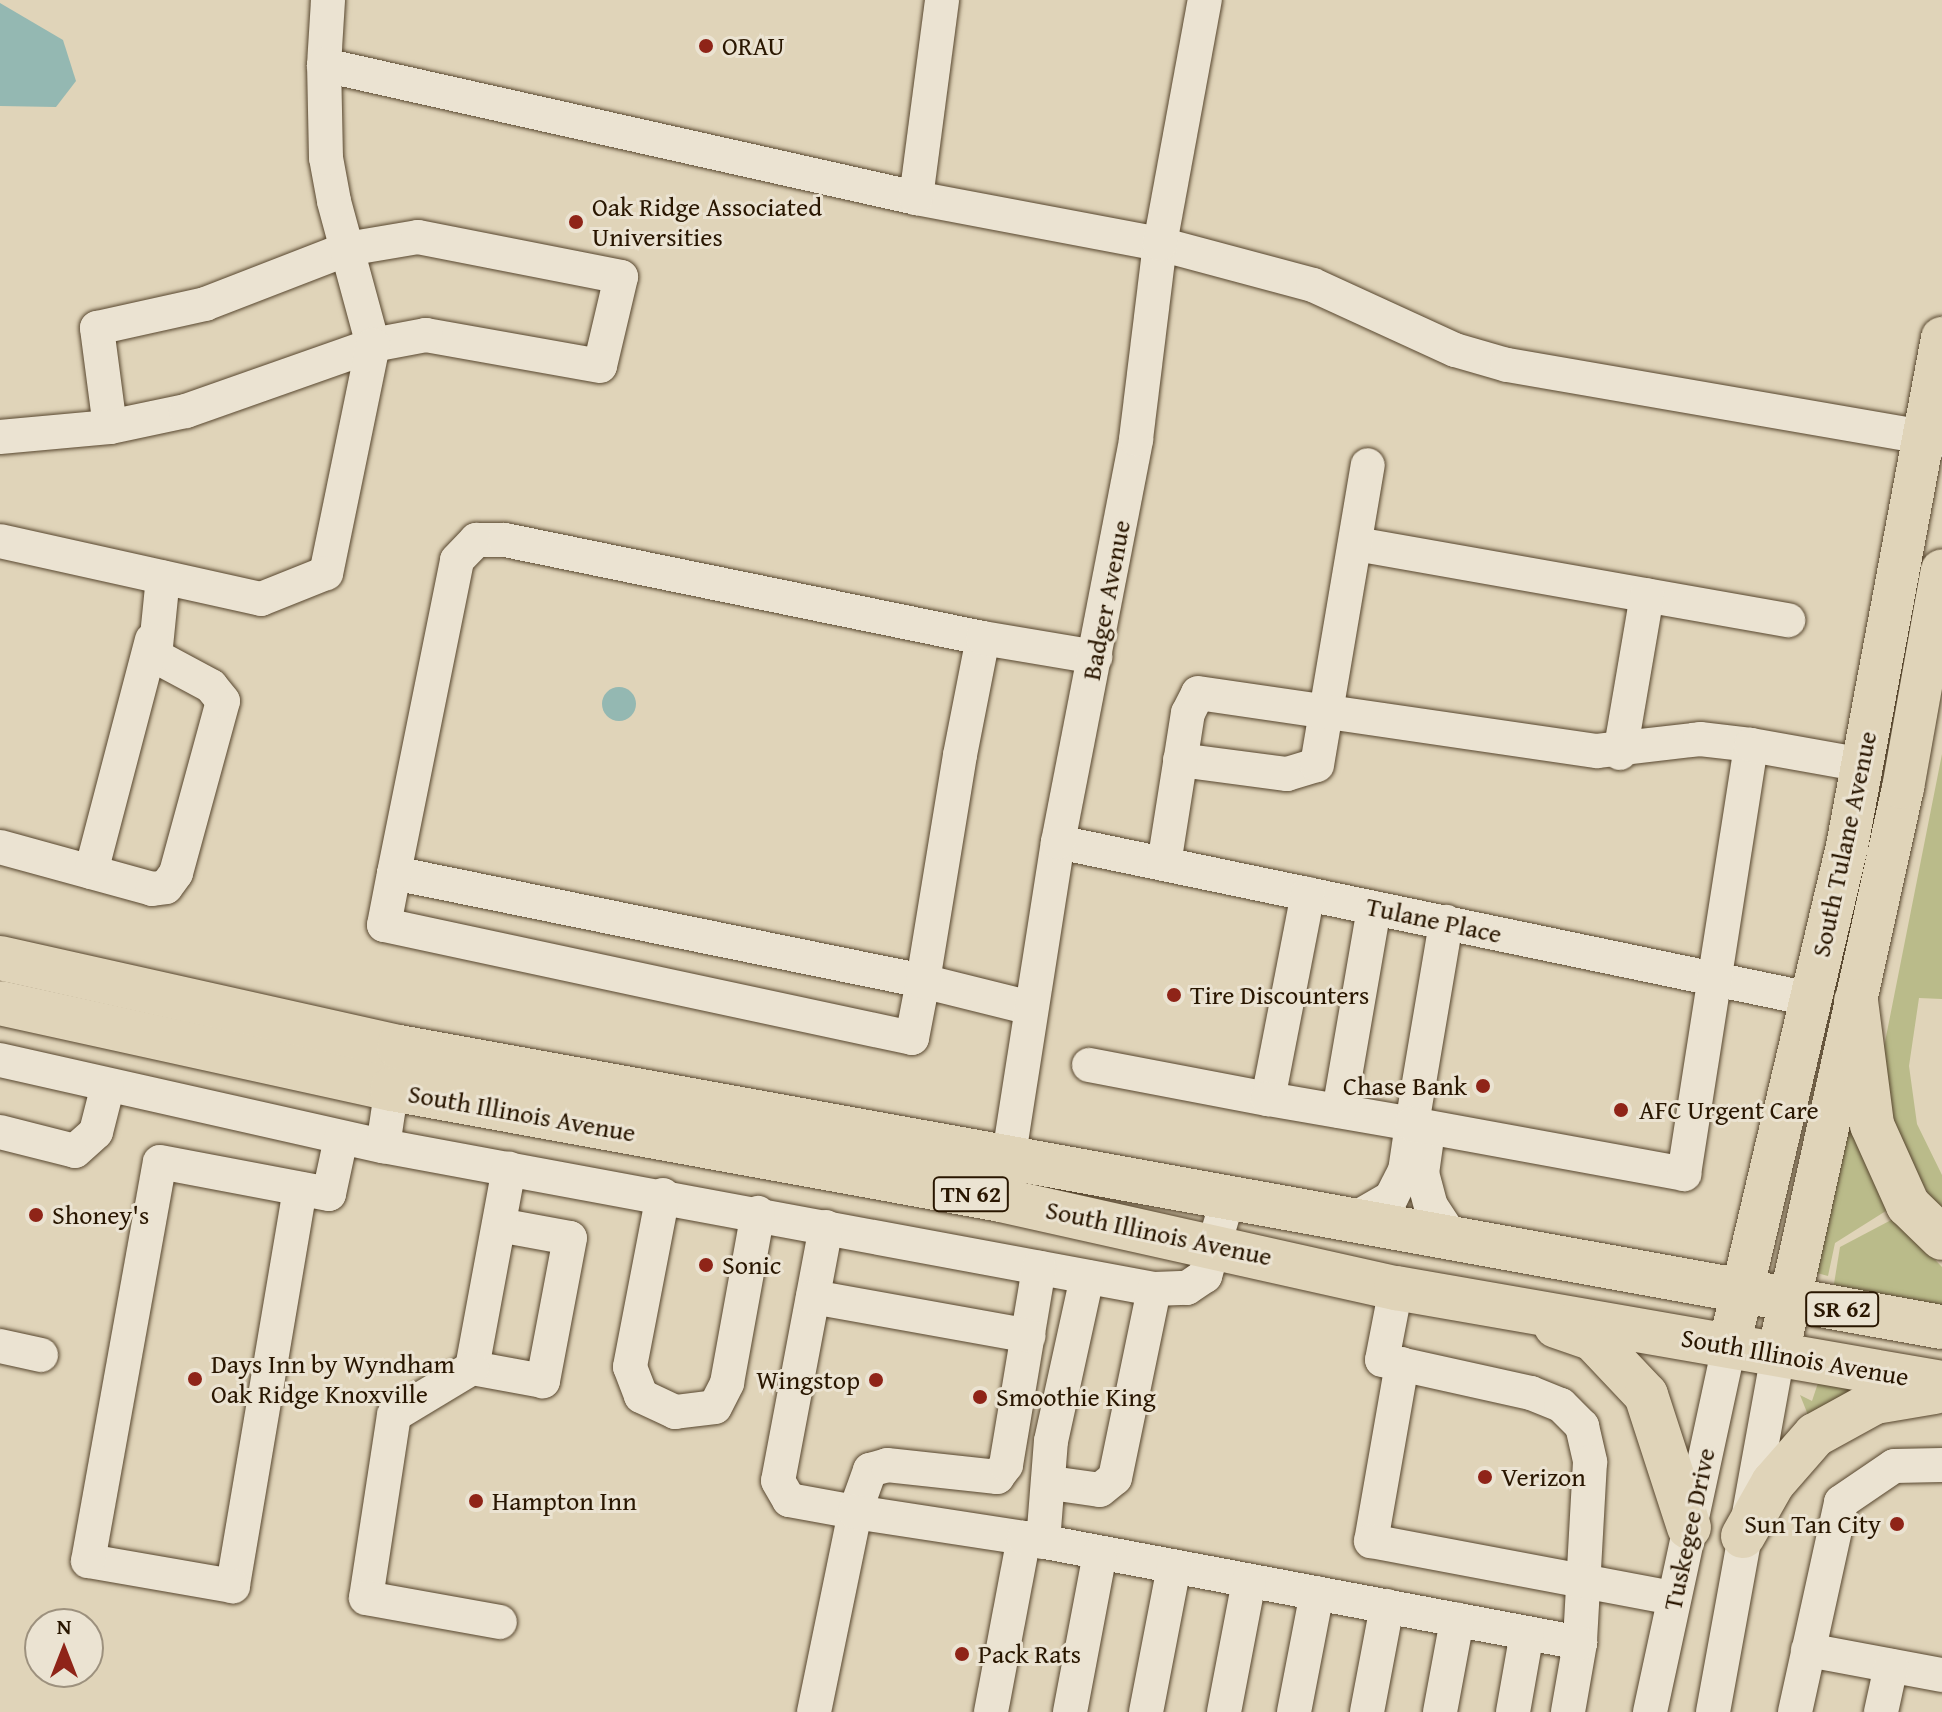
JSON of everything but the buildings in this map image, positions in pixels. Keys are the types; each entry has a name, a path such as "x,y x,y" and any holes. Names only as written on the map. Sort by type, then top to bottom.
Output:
{"highway":[{"name":"South Illinois Avenue","path":"0,958 395,1068 1217,1245 1396,1288 1942,1383"},
{"path":"1856,1001 1872,1125 1908,1205 1942,1238"},
{"name":"South Illinois Avenue","path":"0,1003 395,1068 1008,1157 1741,1294 1942,1327"},
{"path":"1478,1300 1593,1339 1646,1395 1689,1527"},
{"path":"1743,1536 1780,1474 1815,1435 1875,1402 1942,1391"}],"main road":[{"name":"South Tulane Avenue","path":"1729,1346 1937,434 1942,338"},
{"name":"South Tulane Avenue","path":"1778,1354 1856,1001 1942,570"}],"street":[{"path":"0,541 261,599 326,573 373,345 326,158 324,65 328,0"},
{"path":"916,198 942,0"},
{"name":"Badger Avenue","path":"1001,1200 1058,842 1136,439 1160,244 1205,0"},
{"path":"324,65 916,198 1160,244 1313,285 1477,357 1937,434"},
{"path":"0,437 110,427 186,411 373,345 426,335 600,366 621,277 418,237 347,249 205,304 97,328 110,427"},
{"path":"1180,760 1306,774 1317,765 1329,710 1368,465"},
{"path":"983,638 912,1038 384,925 457,560 476,540 505,540 983,638 1095,657"},
{"path":"1356,544 1788,620"},
{"path":"91,872 152,640 163,577"},
{"path":"1620,753 1647,595"},
{"path":"0,847 91,872 166,887 223,714 211,686 168,667 155,656 152,640"},
{"path":"1164,864 1180,760 1198,693 1620,753 1700,739 1863,765"},
{"path":"1089,1065 1684,1174 1751,745"},
{"name":"Tulane Place","path":"1058,842 1810,999"},
{"path":"394,873 923,981 1031,1008"},
{"path":"1268,1099 1308,894"},
{"path":"1339,1111 1374,908"},
{"path":"1446,922 1420,1125 1422,1173 1431,1206 1454,1241"},
{"path":"0,1060 107,1089 341,1138 663,1195 1154,1289 1187,1288 1205,1276 1217,1245 1228,1198"},
{"path":"383,1146 395,1068"},
{"path":"0,1132 75,1151 96,1132 107,1089"},
{"path":"1351,1221 1391,1198 1405,1171 1420,1125"},
{"path":"300,1189 233,1586 88,1561 160,1162 329,1194 341,1138"},
{"path":"472,1368 509,1168"},
{"path":"663,1195 630,1367 641,1396 675,1412 715,1407 727,1383 758,1213"},
{"path":"499,1225 570,1238 543,1381 472,1368 394,1415 366,1598 500,1622"},
{"path":"826,1227 779,1491 855,1512 1034,1540 1580,1643"},
{"path":"814,1712 855,1512 870,1470 887,1465 997,1477 1006,1465 1039,1268"},
{"path":"991,1712 1051,1483 1051,1441 1087,1277"},
{"path":"1396,1288 1382,1360 1531,1393 1561,1405 1582,1426 1590,1462 1580,1643 1568,1712"},
{"path":"1051,1483 1100,1490 1115,1478 1154,1289"},
{"path":"813,1297 1029,1336"},
{"path":"0,1346 41,1355"},
{"name":"Tuskegee Drive","path":"1650,1712 1729,1346"},
{"name":"Tuskegee Drive","path":"1713,1712 1778,1354"},
{"path":"1402,1364 1371,1541 1673,1598"},
{"path":"1795,1712 1841,1502 1894,1466 1942,1465"},
{"path":"1070,1712 1100,1553"},
{"path":"1146,1712 1174,1567"},
{"path":"1224,1712 1249,1581"},
{"path":"1294,1712 1317,1593"},
{"path":"1367,1712 1387,1606"},
{"path":"1440,1712 1457,1620"},
{"path":"1513,1712 1527,1633"},
{"path":"1808,1650 1942,1675"},
{"path":"1881,1712 1891,1666"}],"green space":[{"path":"1942,754 1942,999 1919,998 1909,1066 1917,1124 1942,1175 1942,1217 1895,1137 1884,1047"},
{"path":"1848,1117 1889,1209 1835,1243 1828,1276 1817,1273"},
{"path":"1895,1218 1942,1267 1942,1310 1833,1290 1840,1247"},
{"path":"1818,1383 1869,1390 1808,1415 1800,1395 1812,1401"}],"water":[{"path":"0,3 63,40 76,81 56,107 0,106"},
{"path":"619,687 631,692 636,704 631,716 619,721 607,716 602,704 607,692"}],"place":[{"name":"ORAU","path":"706,46"},
{"name":"Oak Ridge Associated Universities","path":"576,222"},
{"name":"Tire Discounters","path":"1174,995"},
{"name":"Chase Bank","path":"1483,1086"},
{"name":"AFC Urgent Care","path":"1621,1110"},
{"name":"Shoney's","path":"36,1215"},
{"name":"Sonic","path":"706,1265"},
{"name":"Days Inn by Wyndham Oak Ridge Knoxville","path":"195,1379"},
{"name":"Wingstop","path":"876,1380"},
{"name":"Smoothie King","path":"980,1397"},
{"name":"Verizon","path":"1485,1477"},
{"name":"Hampton Inn","path":"476,1501"},
{"name":"Sun Tan City","path":"1897,1524"},
{"name":"Pack Rats","path":"962,1654"}]}
